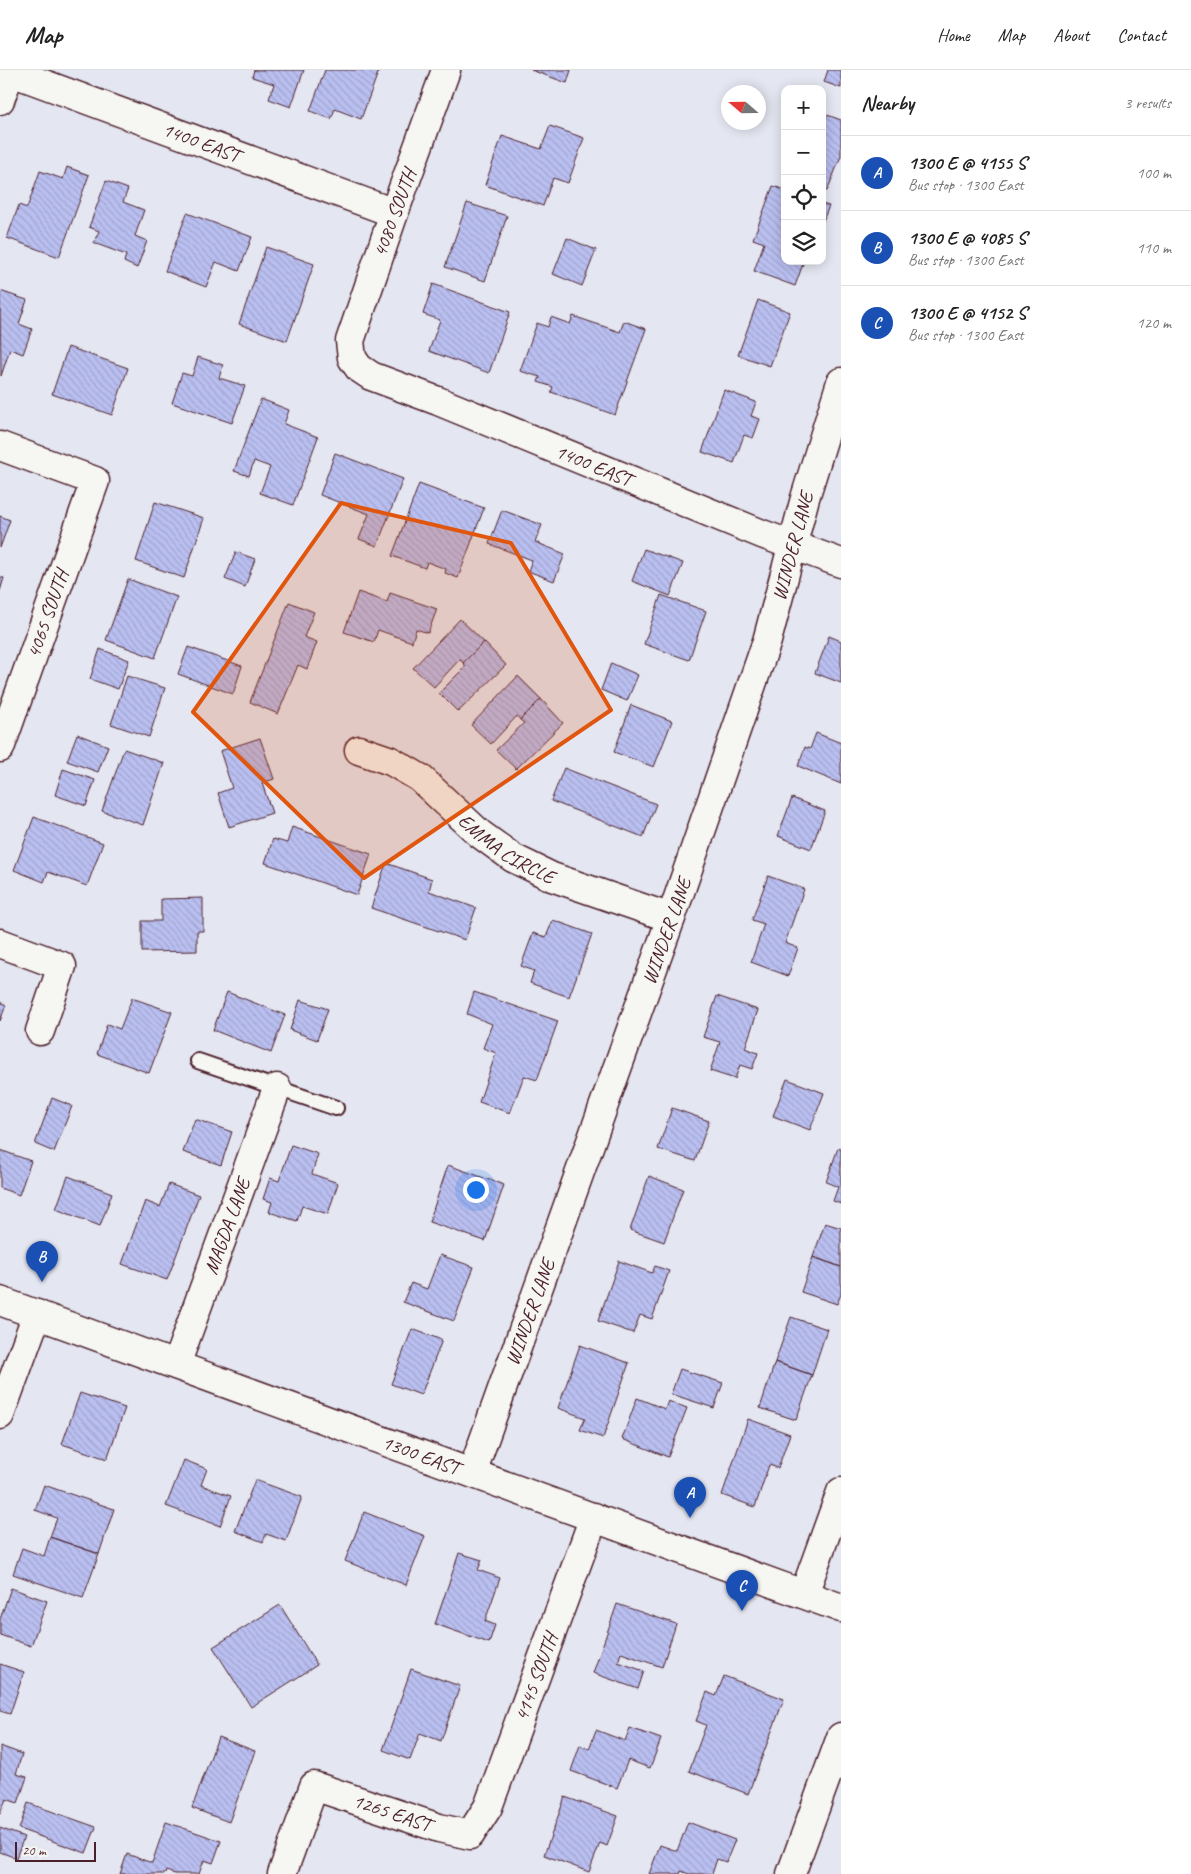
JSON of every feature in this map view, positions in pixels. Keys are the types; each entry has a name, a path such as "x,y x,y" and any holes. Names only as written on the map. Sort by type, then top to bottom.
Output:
{"street":[{"name":"1400 EAST","path":"9,70 394,213"},
{"path":"0,100 9,70"},
{"name":"4080 SOUTH","path":"352,358 350,341 446,70"},
{"name":"1400 EAST","path":"352,358 358,368 371,376 793,546 841,563"},
{"name":"WINDER LANE","path":"472,1473 671,918 767,641 805,498 841,382"},
{"name":"4065 SOUTH","path":"0,446 94,481 0,748"},
{"name":"EMMA CIRCLE","path":"358,750 391,760 420,778 480,834 513,858 552,877 671,918"},
{"path":"0,943 62,966 40,1031"},
{"name":"MAGDA LANE","path":"176,1364 277,1088"},
{"name":"1300 EAST","path":"0,1300 841,1608"},
{"path":"0,1415 36,1314"},
{"path":"804,1594 841,1492"},
{"name":"4145 SOUTH","path":"470,1835 488,1807 594,1517"},
{"path":"791,1874 841,1737"},
{"name":"1265 EAST","path":"282,1874 314,1786 439,1828 470,1835"}],"lane":[{"path":"198,1061 336,1108"}],"highlighted area":[{"path":"341,503 511,543 611,710 364,878 193,712"}],"building":[{"path":"254,70 304,70 291,107 269,99 274,84 252,77"},
{"path":"325,70 379,70 361,119 335,109 331,119 310,111"},
{"path":"531,70 571,70 567,83"},
{"path":"828,70 841,70 841,88 824,82"},
{"path":"826,114 841,120 841,156 827,191"},
{"path":"550,126 584,138 568,183 553,178 543,206 485,185 502,136 541,149"},
{"path":"67,167 89,175 59,257 7,238 19,205 27,208 40,171 63,179"},
{"path":"106,181 128,189 123,202 144,210 135,236 147,241 137,268 124,262 126,255 94,243 99,231 89,227"},
{"path":"773,186 781,189 781,265 803,265 795,286 754,271 764,243 753,239"},
{"path":"467,203 507,216 485,281 445,267"},
{"path":"187,213 252,237 239,271 216,262 206,287 165,271"},
{"path":"567,238 596,250 582,286 553,274"},
{"path":"266,247 314,264 287,341 239,324"},
{"path":"433,284 510,312 489,373 429,351 440,320 423,314"},
{"path":"0,291 27,300 19,324 32,329 23,354 10,349 1,376"},
{"path":"758,300 790,312 770,366 738,355"},
{"path":"573,316 620,332 624,321 646,329 615,415 551,392 553,387 538,382 540,377 520,371 537,323 548,327 551,317 570,324"},
{"path":"68,347 128,368 112,415 52,394"},
{"path":"198,357 223,365 219,378 245,386 232,423 172,403 182,373 192,376"},
{"path":"724,390 756,402 751,416 760,419 753,438 744,435 734,463 702,452"},
{"path":"261,399 289,410 284,424 318,437 293,505 260,493 270,467 254,461 249,476 234,471"},
{"path":"335,453 403,479 377,546 359,539 369,514 320,495"},
{"path":"419,484 484,508 458,578 445,573 446,569 427,562 425,568 392,556"},
{"path":"155,502 204,518 184,578 136,561"},
{"path":"502,510 542,525 535,542 565,554 554,581 528,571 532,560 489,544"},
{"path":"0,516 10,520 0,548"},
{"path":"644,549 683,563 670,596 632,581"},
{"path":"236,552 255,559 245,587 225,579"},
{"path":"0,577 4,578 0,591"},
{"path":"128,579 177,597 155,658 106,640"},
{"path":"358,592 387,602 390,593 437,609 428,633 416,629 412,642 378,630 374,642 344,632"},
{"path":"661,595 706,611 689,660 644,644"},
{"path":"289,602 314,612 304,637 317,642 307,669 298,665 278,714 250,702"},
{"path":"460,619 484,642 463,663 460,659 434,687 413,668"},
{"path":"829,636 841,641 841,683 815,673"},
{"path":"484,642 506,665 458,712 439,693 466,666 463,663"},
{"path":"188,647 242,666 233,694 178,674"},
{"path":"100,649 129,660 118,689 90,679"},
{"path":"611,663 638,675 627,701 601,690"},
{"path":"127,676 165,688 149,737 111,724"},
{"path":"518,676 541,699 520,720 517,716 491,744 471,725"},
{"path":"541,699 563,723 516,769 496,750 524,723 520,720"},
{"path":"631,705 672,721 654,767 614,752"},
{"path":"816,733 841,743 841,784 798,766 805,747 810,749"},
{"path":"77,734 108,746 98,772 67,761"},
{"path":"260,738 274,779 262,783 272,813 229,827 218,793 232,788 220,751"},
{"path":"124,749 164,763 143,825 102,811"},
{"path":"564,768 656,804 643,837 551,801"},
{"path":"63,769 95,780 86,806 55,795"},
{"path":"792,798 825,811 811,849 778,836"},
{"path":"34,817 103,843 87,886 48,872 44,882 14,870"},
{"path":"292,827 371,854 357,895 265,863 273,839 287,843"},
{"path":"386,863 432,879 429,891 476,908 465,940 371,908"},
{"path":"768,876 804,889 785,943 798,948 788,976 751,962 764,924 752,920"},
{"path":"203,898 203,931 197,931 197,951 142,952 142,921 161,921 161,899"},
{"path":"553,920 592,934 569,997 530,983 534,971 521,966 533,933 546,937"},
{"path":"227,992 285,1015 271,1053 213,1030"},
{"path":"474,992 558,1021 537,1080 524,1076 510,1113 479,1102 496,1053 483,1048 492,1024 467,1014"},
{"path":"717,996 758,1010 745,1048 758,1053 752,1069 740,1065 735,1079 710,1071 720,1042 703,1037"},
{"path":"132,998 172,1012 149,1073 97,1054 107,1024 120,1029"},
{"path":"300,1000 328,1009 317,1040 290,1030"},
{"path":"0,1002 6,1005 0,1021"},
{"path":"787,1079 824,1093 810,1130 773,1116"},
{"path":"52,1098 72,1106 54,1152 35,1144"},
{"path":"672,1108 709,1121 695,1161 658,1149"},
{"path":"195,1119 232,1132 221,1165 183,1152"},
{"path":"291,1145 318,1154 312,1174 338,1183 328,1214 302,1206 297,1221 269,1212 272,1202 263,1199 270,1178 279,1181"},
{"path":"838,1148 841,1149 841,1204 833,1201 838,1187 826,1182"},
{"path":"0,1150 31,1161 19,1195 0,1188"},
{"path":"448,1165 504,1185 485,1241 429,1222"},
{"path":"68,1176 112,1193 100,1226 56,1209"},
{"path":"649,1176 683,1189 664,1242 630,1230"},
{"path":"169,1184 199,1195 167,1280 122,1264 145,1201 160,1207"},
{"path":"825,1223 841,1228 841,1267 813,1257"},
{"path":"440,1255 474,1267 454,1321 403,1302 411,1283 427,1289"},
{"path":"813,1257 841,1267 841,1294 837,1304 801,1292"},
{"path":"619,1261 652,1273 655,1266 669,1271 652,1319 640,1315 633,1333 598,1321"},
{"path":"791,1317 827,1329 812,1375 775,1362"},
{"path":"412,1329 442,1340 421,1395 391,1384"},
{"path":"580,1345 629,1363 603,1438 580,1430 585,1418 558,1408"},
{"path":"775,1362 812,1375 796,1420 760,1408"},
{"path":"680,1369 723,1383 714,1408 671,1394"},
{"path":"80,1393 125,1408 107,1459 62,1444"},
{"path":"637,1398 665,1409 668,1401 687,1408 668,1457 622,1439"},
{"path":"748,1419 790,1434 778,1468 769,1465 755,1507 722,1495"},
{"path":"184,1460 207,1469 201,1485 231,1496 220,1526 166,1506"},
{"path":"255,1480 302,1497 286,1541 266,1534 263,1542 235,1531"},
{"path":"44,1485 114,1509 99,1554 50,1537 57,1518 35,1510"},
{"path":"364,1512 425,1536 406,1585 345,1561"},
{"path":"50,1537 99,1554 83,1598 13,1574 22,1548 44,1556"},
{"path":"459,1553 482,1560 478,1570 500,1578 485,1621 495,1625 489,1643 435,1624"},
{"path":"11,1588 47,1601 31,1646 0,1635 0,1619"},
{"path":"617,1604 676,1624 662,1667 621,1653 618,1662 644,1671 638,1689 593,1673"},
{"path":"280,1605 317,1665 251,1707 213,1647"},
{"path":"0,1664 24,1672 10,1714 0,1711"},
{"path":"411,1669 460,1686 441,1741 420,1733 410,1760 383,1750"},
{"path":"724,1676 784,1699 748,1794 689,1771 706,1725 696,1721 707,1692 716,1696"},
{"path":"630,1728 661,1739 650,1768 628,1760 617,1788 571,1771 580,1745 589,1749 596,1730 625,1741"},
{"path":"218,1737 255,1751 229,1822 192,1808"},
{"path":"0,1746 22,1754 16,1774 27,1777 18,1803 6,1799 0,1814"},
{"path":"565,1797 618,1816 607,1846 600,1843 589,1872 544,1855"},
{"path":"28,1803 96,1827 86,1853 19,1829"},
{"path":"166,1822 221,1841 213,1863 204,1860 199,1874 175,1874 166,1871 165,1874 120,1874 127,1854 152,1863"},
{"path":"688,1822 735,1840 726,1862 717,1859 712,1874 689,1874 681,1871 680,1874 649,1874 660,1845 677,1851"},
{"path":"0,1828 24,1837 16,1858 0,1852"}],"place":[{"name":"1300 E @ 4085 S","path":"42,1282"},
{"name":"1300 E @ 4155 S","path":"690,1518"},
{"name":"1300 E @ 4152 S","path":"742,1611"}]}
